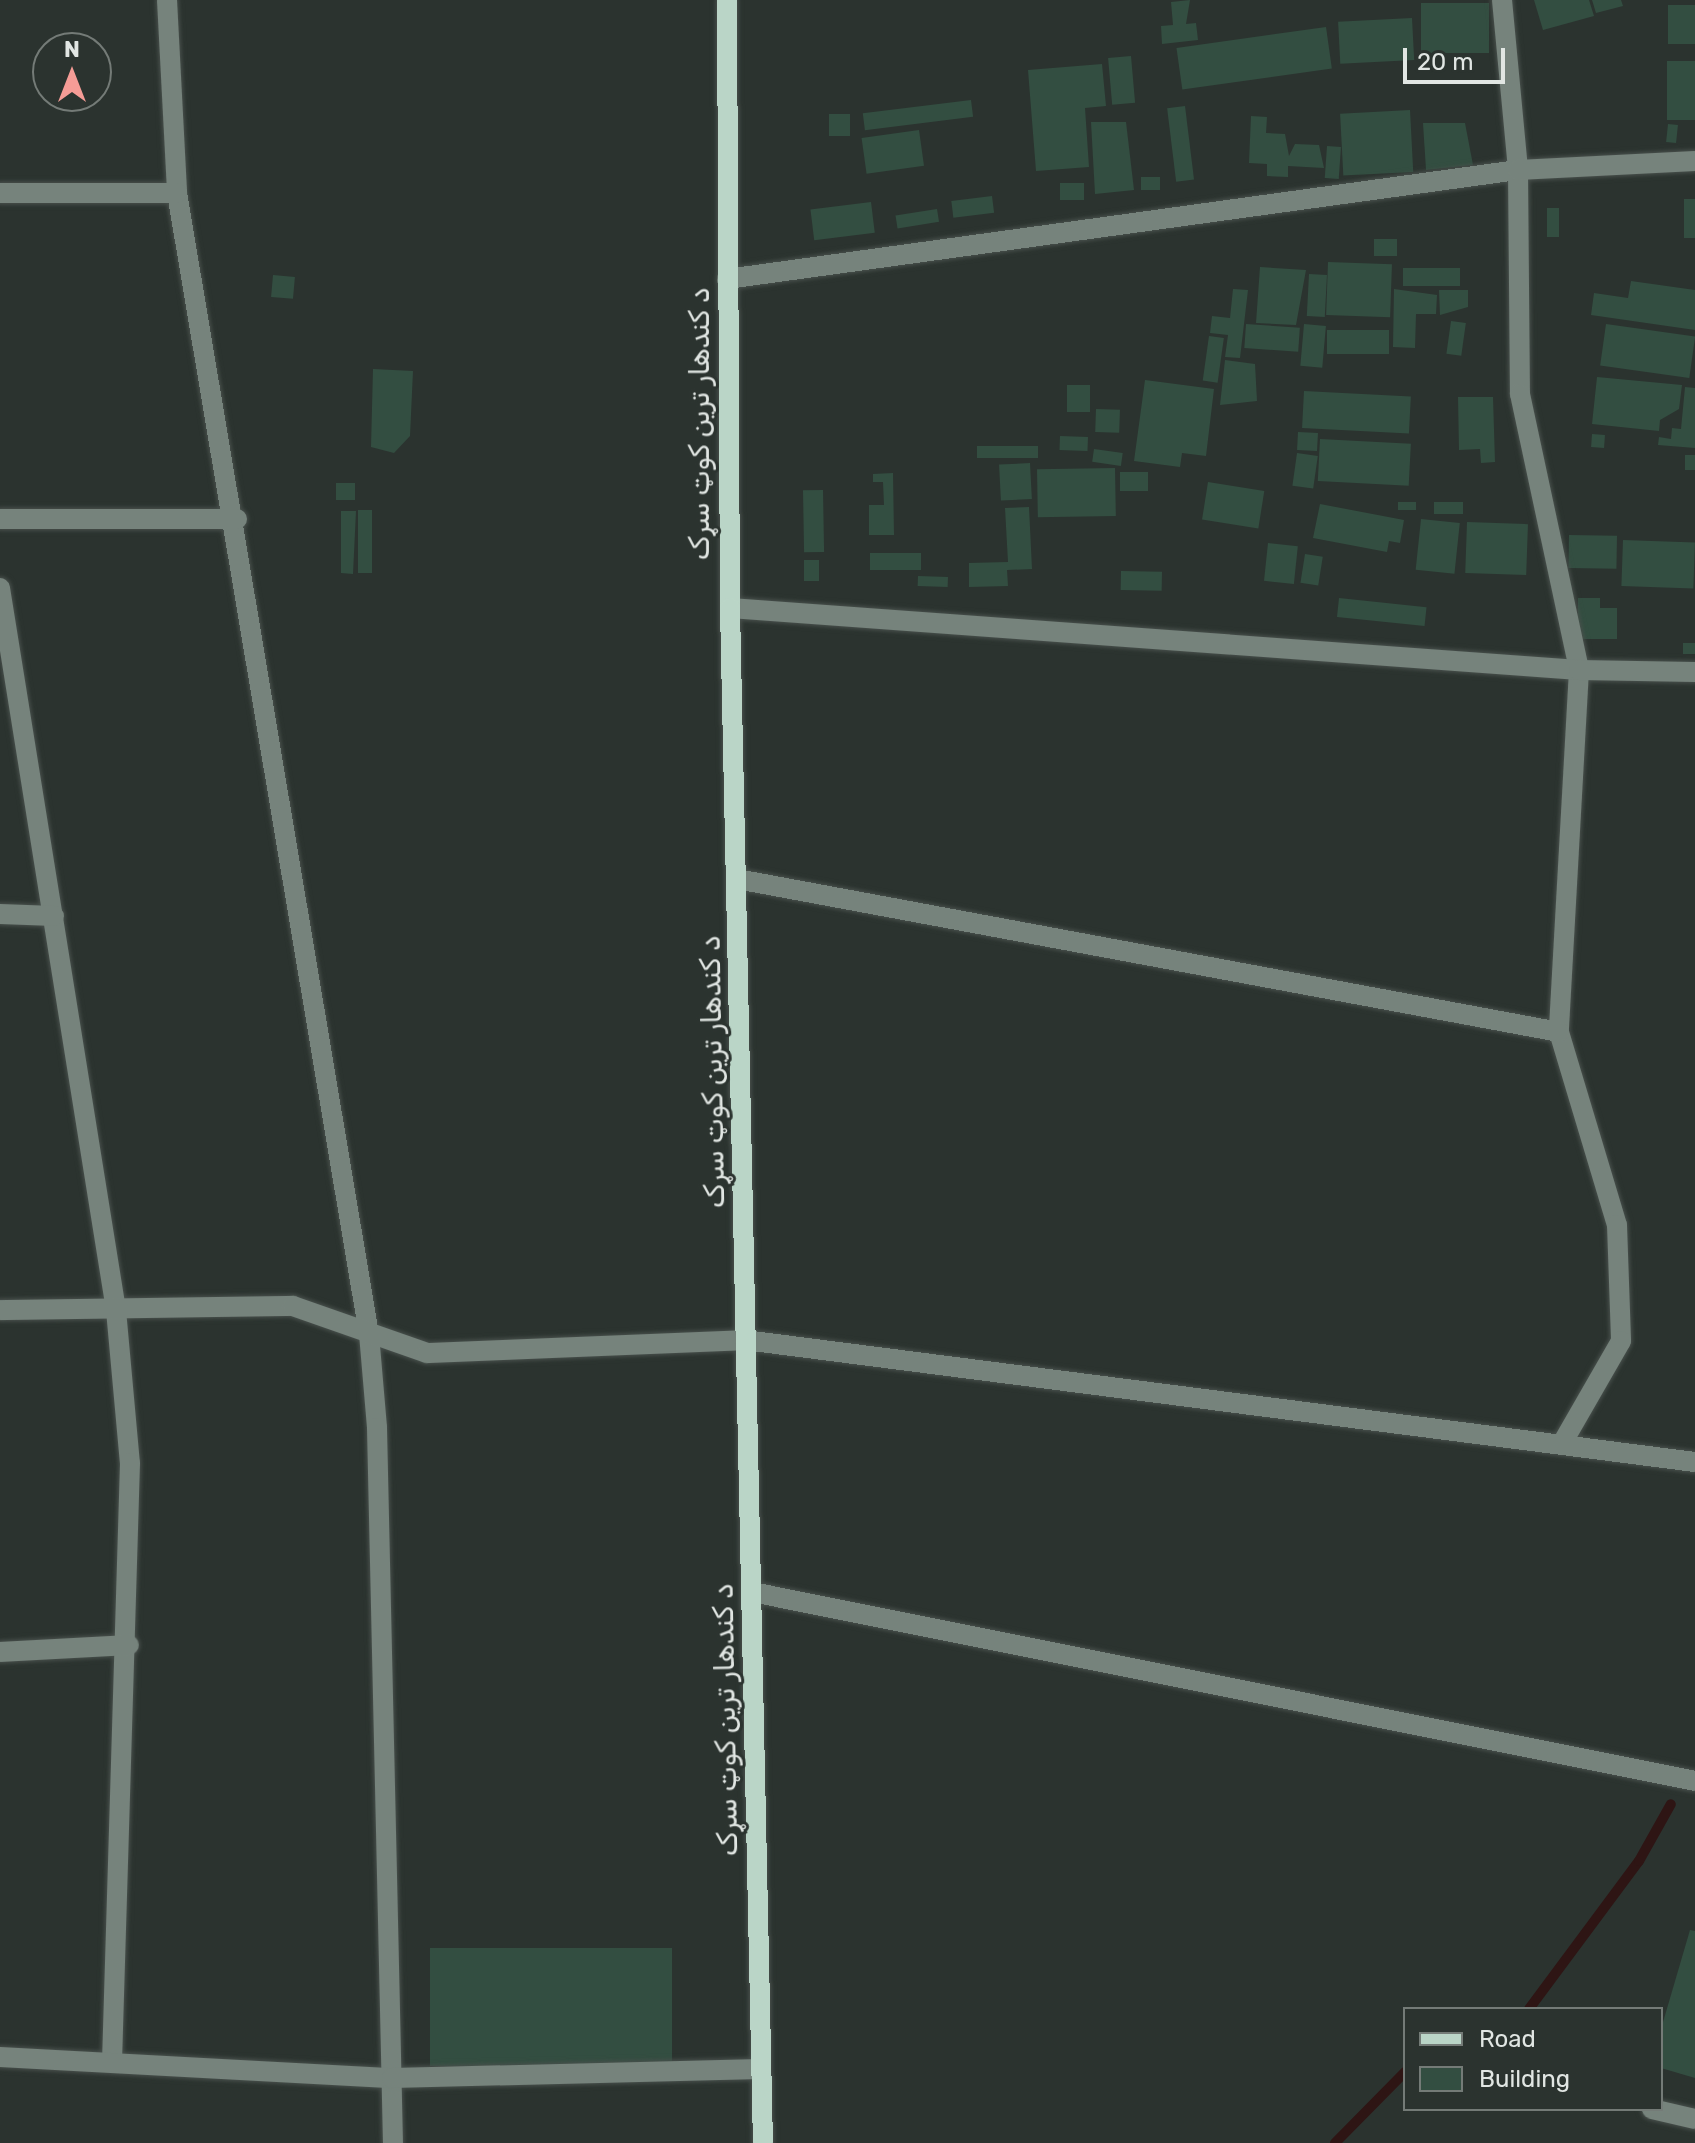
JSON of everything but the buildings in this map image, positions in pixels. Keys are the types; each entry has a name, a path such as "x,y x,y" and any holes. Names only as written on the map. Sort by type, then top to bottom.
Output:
{"main road":[{"name":"د کندهار ترين کوټ سړک","path":"727,0 730,608 763,2143"}],"street":[{"path":"167,0 177,193 237,519 369,1334 377,1428 393,2143"},
{"path":"1502,0 1518,170 1520,394 1579,670 1559,1032 1617,1225 1621,1341 1563,1442"},
{"path":"727,279 1518,170 1695,161"},
{"path":"0,193 177,193"},
{"path":"0,519 237,519"},
{"path":"0,588 116,1310 130,1463 129,1645 112,2063"},
{"path":"730,608 1579,670 1695,672"},
{"path":"737,879 1559,1032"},
{"path":"0,914 54,916"},
{"path":"0,1310 293,1306 427,1353 745,1340 1563,1442 1695,1462"},
{"path":"752,1592 1695,1781"},
{"path":"0,1652 129,1645"},
{"path":"0,2057 392,2078 761,2069"},
{"path":"1661,2111 1695,2119"}],"waterway":[{"path":"1530,2007 1639,1861 1671,1804"},
{"path":"1335,2143 1403,2074"}]}
